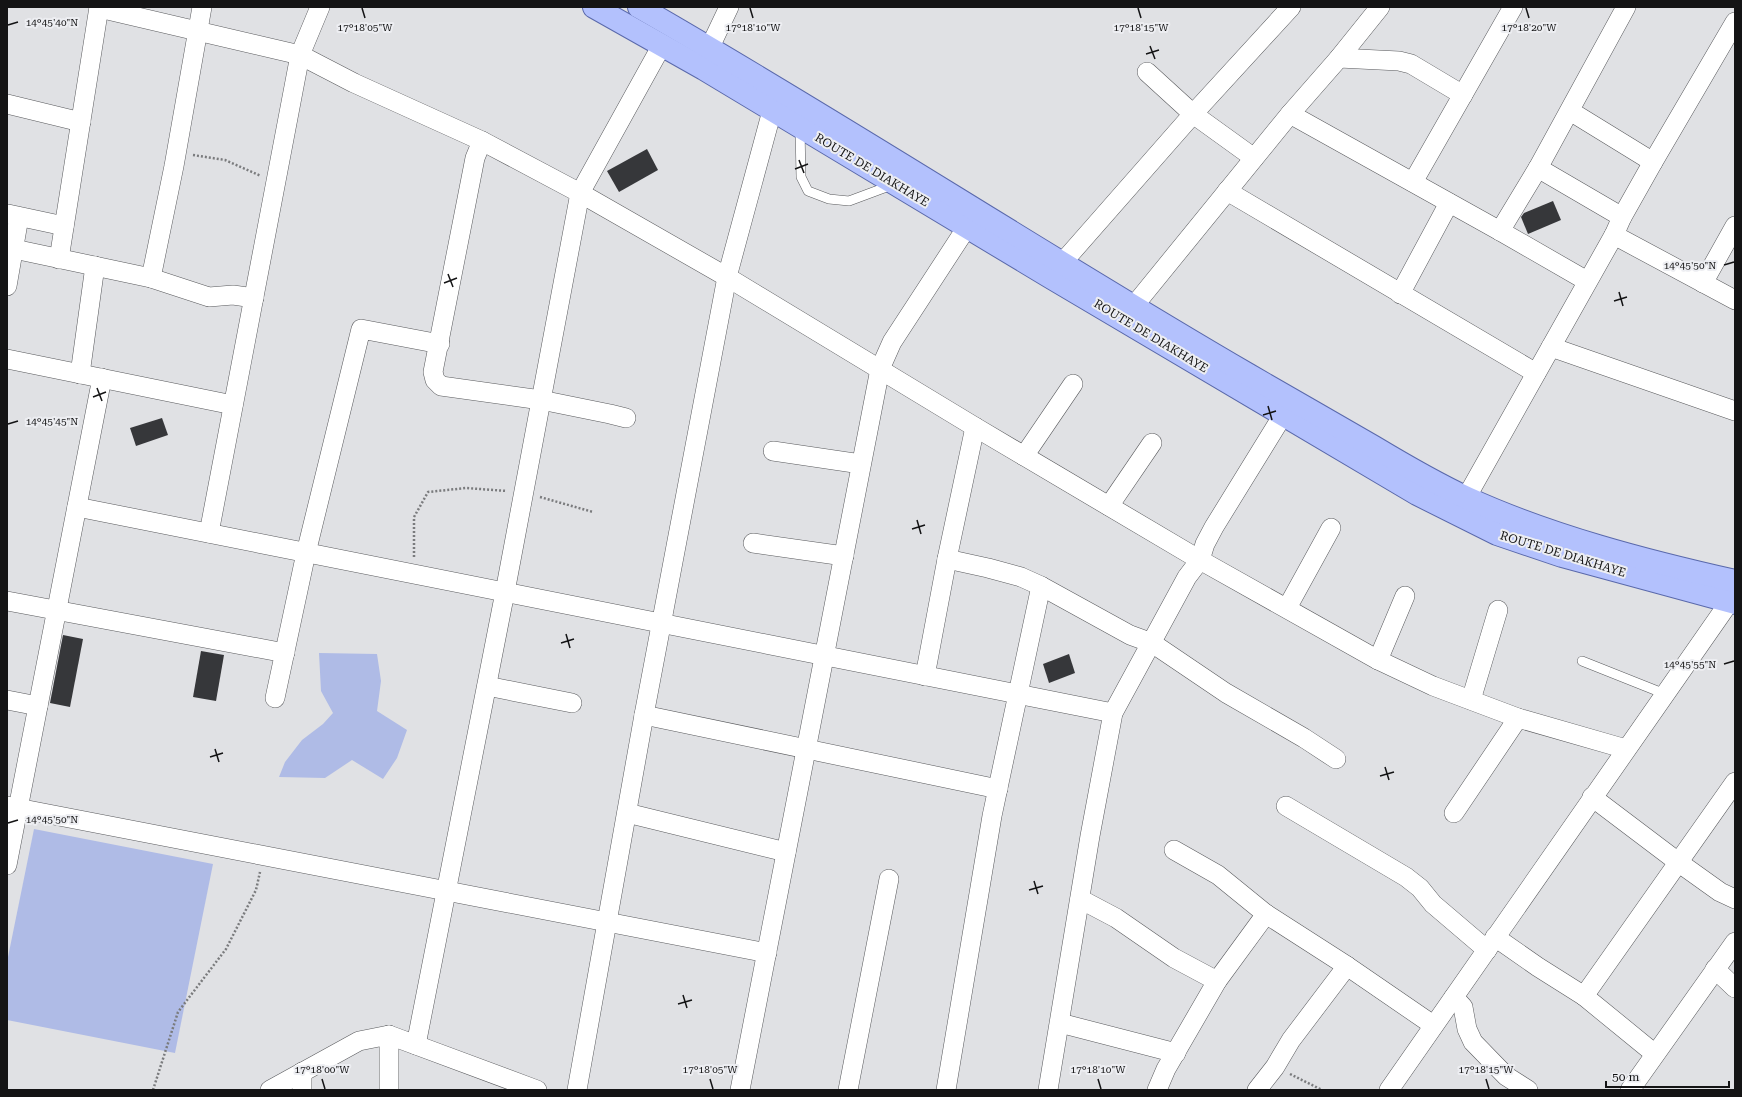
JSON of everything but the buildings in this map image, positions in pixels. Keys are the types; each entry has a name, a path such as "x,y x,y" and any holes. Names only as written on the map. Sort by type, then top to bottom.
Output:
{"main road":[{"name":"ROUTE DE DIAKHAYE","path":"594,7 772,109 967,227 1417,494 1497,534 1562,556 1734,595"},
{"name":"ROUTE DE DIAKHAYE","path":"639,7 710,48 1063,262 1133,307 1401,463 1466,498 1528,523 1605,547 1734,595"}],"street":[{"path":"151,278 176,152 202,7"},
{"path":"209,533 300,55 320,7"},
{"path":"710,48 729,7"},
{"path":"1063,262 1291,7"},
{"path":"1133,307 1290,114 1339,58 1380,7"},
{"path":"1413,182 1513,7"},
{"path":"1500,231 1538,168 1626,7"},
{"path":"59,259 99,8 300,55 354,83 482,141 580,193 727,277 975,427 1200,560 1378,660 1433,686 1518,718 1626,749"},
{"path":"1466,498 1614,235 1622,217 1653,162 1735,22"},
{"path":"416,1045 487,686 580,193 662,45"},
{"path":"1339,58 1400,61 1411,64 1463,95"},
{"path":"1147,72 1194,114 1254,158"},
{"path":"577,1090 644,715 727,277 778,89"},
{"path":"7,104 81,122"},
{"path":"1570,111 1653,162"},
{"path":"1290,114 1500,231 1587,282"},
{"path":"482,141 475,158 440,344 433,372 435,380 441,386 541,400 626,418"},
{"path":"1538,168 1622,217"},
{"path":"1227,191 1536,373"},
{"path":"1400,294 1449,203"},
{"path":"7,286 14,249 13,216 64,226"},
{"path":"1703,283 1735,226"},
{"path":"740,1090 880,369 892,342 967,227"},
{"path":"1614,235 1735,300"},
{"path":"14,249 151,278 209,296 233,295 254,298"},
{"path":"80,374 95,266"},
{"path":"275,698 306,553 361,329 440,344"},
{"path":"1551,347 1735,411"},
{"path":"7,359 233,405"},
{"path":"7,865 13,807 38,706 102,378"},
{"path":"1024,456 1073,384"},
{"path":"1048,1090 1113,713 1187,577 1200,560 1205,544 1214,527 1283,415"},
{"path":"925,676 947,559 975,427"},
{"path":"1109,506 1152,443"},
{"path":"773,451 861,464"},
{"path":"77,507 1113,713"},
{"path":"1287,608 1331,528"},
{"path":"754,543 844,556"},
{"path":"947,559 988,568 1041,586 1130,635 1152,643 1226,693 1304,738 1336,759"},
{"path":"946,1090 998,789 1041,586"},
{"path":"1390,1090 1592,797 1734,595"},
{"path":"1378,660 1405,596"},
{"path":"7,601 285,653"},
{"path":"1471,700 1498,610"},
{"path":"487,686 572,703"},
{"path":"7,700 38,706"},
{"path":"644,715 998,789"},
{"path":"1454,813 1518,718"},
{"path":"1584,996 1735,782"},
{"path":"1592,797 1720,892 1735,899"},
{"path":"1286,806 1406,877 1420,888 1433,904 1491,943 1538,967 1584,996 1655,1054"},
{"path":"13,807 767,953"},
{"path":"627,812 786,852"},
{"path":"1174,850 1218,875 1266,914 1347,966 1433,1026"},
{"path":"848,1090 889,879"},
{"path":"1080,899 1116,918 1174,958 1217,981"},
{"path":"1158,1090 1166,1069 1217,981 1266,914"},
{"path":"1636,1088 1655,1054 1735,942"},
{"path":"1257,1090 1276,1067 1291,1040 1347,966"},
{"path":"1716,969 1735,988"},
{"path":"1454,997 1463,1007 1468,1029 1473,1042 1506,1083 1528,1090"},
{"path":"1060,1023 1176,1053"},
{"path":"389,1035 389,1090"},
{"path":"270,1090 302,1081 359,1041 389,1035 537,1090"}],"lane":[{"path":"800,127 801,177 808,191 829,199 849,201 895,184"},
{"path":"1582,661 1665,694"}],"path":[{"path":"176,152 225,160 276,182"},
{"path":"411,573 414,560 414,517 428,492 466,488 524,492 593,512"},
{"path":"153,1090 178,1012 226,949 256,890 264,856"},
{"path":"1276,1067 1322,1090"}],"shaded area":[{"path":"319,653 377,654 381,681 377,711 407,730 397,758 383,779 352,760 325,778 279,777 285,762 302,740 323,724 333,713 321,691"},
{"path":"34,829 213,864 175,1053 7,1020 7,962"}]}
